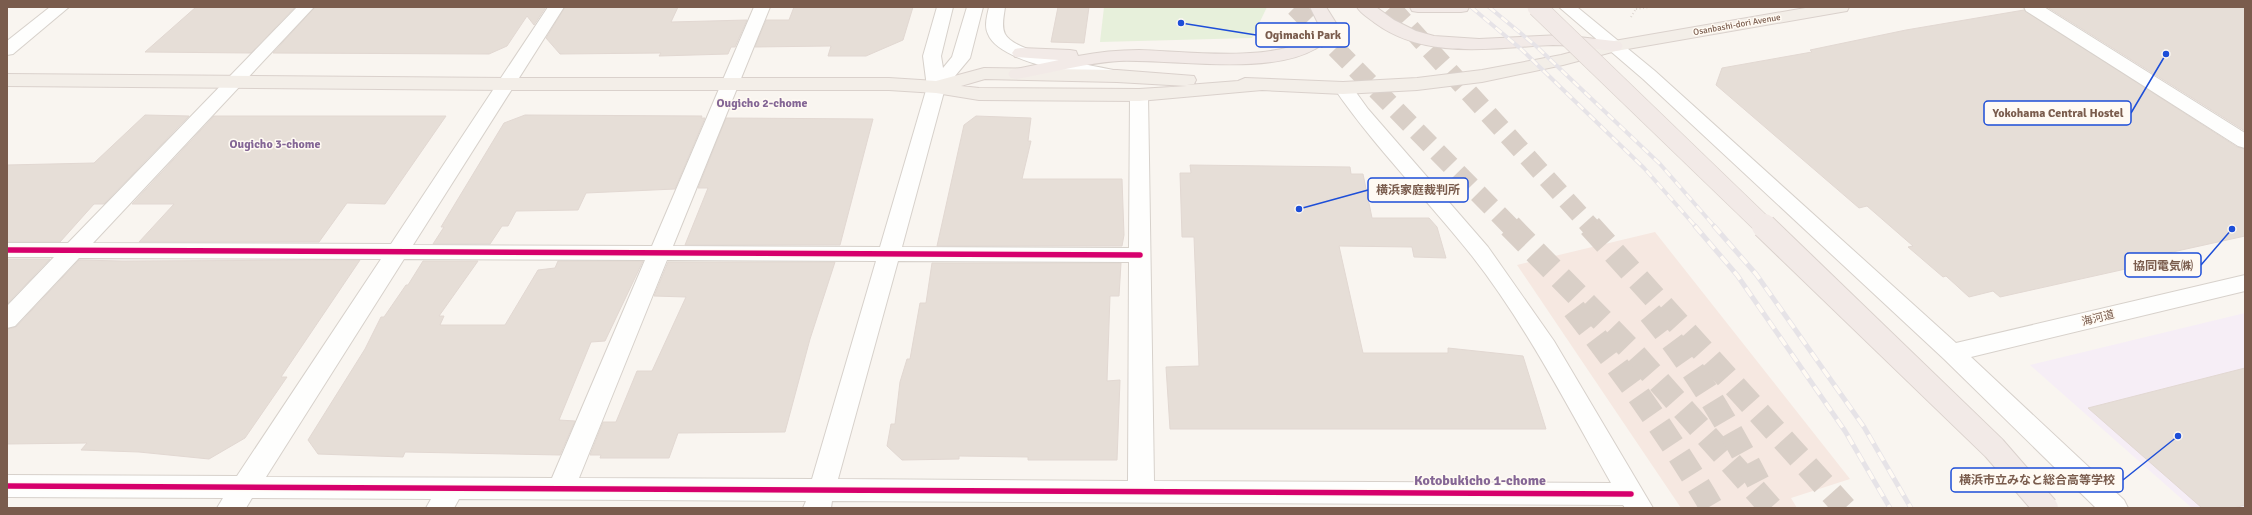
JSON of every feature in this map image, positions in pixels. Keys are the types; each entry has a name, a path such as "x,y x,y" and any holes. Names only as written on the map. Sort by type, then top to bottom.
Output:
{"highway":[{"path":"1021,53 1117,56 1251,57 1293,53 1309,46 1322,33 1327,23 1318,7"},
{"path":"1365,7 1394,28 1416,36 1449,44 1480,46 1555,40 1614,46"},
{"path":"1418,7 1461,7"},
{"path":"1537,7 1994,448 2046,508"},
{"path":"1017,74 1117,56"}],"main road":[{"name":"Osanbashi-dori Avenue","path":"1261,86 1343,88 1417,84 1482,76 1563,60 1614,46 1841,7"},
{"path":"936,87 984,73 1117,76 1261,86"},
{"path":"7,80 507,84 731,82 889,84 936,87 980,94 1138,95 1261,86"}],"street":[{"path":"7,50 61,7"},
{"path":"7,320 306,7"},
{"path":"237,498 556,7"},
{"path":"561,489 762,7"},
{"path":"819,499 936,87 932,56 945,7"},
{"path":"936,87 962,58 975,7"},
{"path":"997,7 994,21 994,32 1000,42 1021,53 1061,66 1117,76"},
{"path":"1567,7 1649,74 1952,353 2114,508"},
{"path":"2032,7 2245,142"},
{"path":"1343,88 1361,113 1480,252 1546,348 1635,501"},
{"path":"1138,95 1141,492"},
{"path":"7,250 1140,255"},
{"name":"海河道","path":"1952,353 2245,283"},
{"path":"7,486 237,498 445,498 561,489 819,499 1141,492 1187,500 1635,501"}],"path":[{"path":"1631,17 1637,8 1649,7"}],"shaded area":[{"path":"1655,232 1850,479 1791,498 1797,508 1764,508 1762,505 1752,508 1681,508 1517,265"},
{"path":"2245,313 2245,508 2192,508 2030,365"}],"green space":[{"path":"1104,7 1267,7 1252,38 1100,42"}],"building":[{"path":"196,7 295,7 251,53 145,52"},
{"path":"315,7 546,7 534,25 527,16 507,46 489,54 273,53"},
{"path":"565,7 678,7 671,22 747,20 735,47 731,47 728,54 659,56 661,53 560,54 546,38"},
{"path":"794,7 913,7 903,40 866,56 828,56 831,46 755,47 766,20 789,20"},
{"path":"1058,7 1089,7 1084,43 1051,42"},
{"path":"2047,7 2245,7 2245,131"},
{"path":"2024,10 2237,147 2245,149 2245,236 2168,253 2175,258 2000,297 1993,291 1969,297 1946,276 1943,277 1908,247 1913,246 1867,206 1859,208 1716,85 1722,68 1812,52 1810,50 1906,30"},
{"path":"145,115 189,116 104,204 94,204 60,242 7,242 7,165 94,163"},
{"path":"525,115 702,116 701,118 705,118 675,189 586,193 578,210 516,211 508,226 502,226 490,244 433,244 444,227 441,227 504,123"},
{"path":"214,116 446,116 385,204 347,203 319,242 139,242 174,204 132,204"},
{"path":"976,116 1031,118 1028,141 1031,141 1022,179 1122,179 1124,235 1122,246 937,246 964,125"},
{"path":"726,118 873,119 840,245 685,245 708,188 698,188"},
{"path":"1190,165 1350,167 1351,174 1363,174 1372,218 1429,218 1437,227 1446,258 1414,257 1412,247 1339,246 1363,353 1448,353 1448,348 1523,356 1546,429 1170,429 1166,367 1199,366 1194,237 1182,237 1180,173 1191,173"},
{"path":"7,259 50,259 7,304"},
{"path":"79,260 360,260 281,377 287,377 245,438 209,459 139,452 81,450 87,443 7,444 7,329 16,327"},
{"path":"423,261 478,261 439,316 444,316 440,325 505,325 538,270 555,268 558,261 643,261 605,341 591,342 559,420 575,421 560,455 405,452 403,457 318,454 308,440 365,349 381,317 384,317 406,285 408,285"},
{"path":"668,262 835,262 810,339 785,432 678,433 669,458 600,458 601,455 590,455 603,422 616,422 637,371 652,371 686,297 654,296"},
{"path":"932,263 1121,263 1119,296 1110,296 1107,381 1120,380 1117,460 1028,460 1028,457 959,456 959,459 902,460 887,446 891,424 895,424 900,382 907,359 910,359 920,303 926,303"},
{"path":"2245,368 2245,505 2234,508 2202,508 2088,408"}],"tunnel":[{"path":"1295,7 1511,227"},
{"path":"1391,7 1591,227"},
{"path":"1510,226 1629,348 1771,508"},
{"path":"1590,226 1845,508"},
{"path":"1574,309 1646,406 1680,456 1712,508"},
{"path":"1650,313 1681,353 1708,394 1722,416 1758,482"}],"railway":[{"path":"1471,7 1521,49 1644,168 1696,227"},
{"path":"1489,7 1536,46 1660,164 1715,227"},
{"path":"1695,226 1737,275 1845,431 1890,508"},
{"path":"1714,226 1756,274 1864,427 1911,508"}],"cycle path":[{"path":"7,250 1140,255"},
{"path":"7,486 1631,494"}],"place":[{"name":"Ogimachi Park","path":"1181,23"},
{"name":"Yokohama Central Hostel","path":"2166,54"},
{"name":"横浜家庭裁判所","path":"1299,209"},
{"name":"協同電気㈱","path":"2232,229"},
{"name":"横浜市立みなと総合高等学校","path":"2178,436"}],"district":[{"name":"Ougicho 2-chome","path":"762,103"},
{"name":"Ougicho 3-chome","path":"275,144"},
{"name":"Kotobukicho 1-chome","path":"1480,480"}]}
